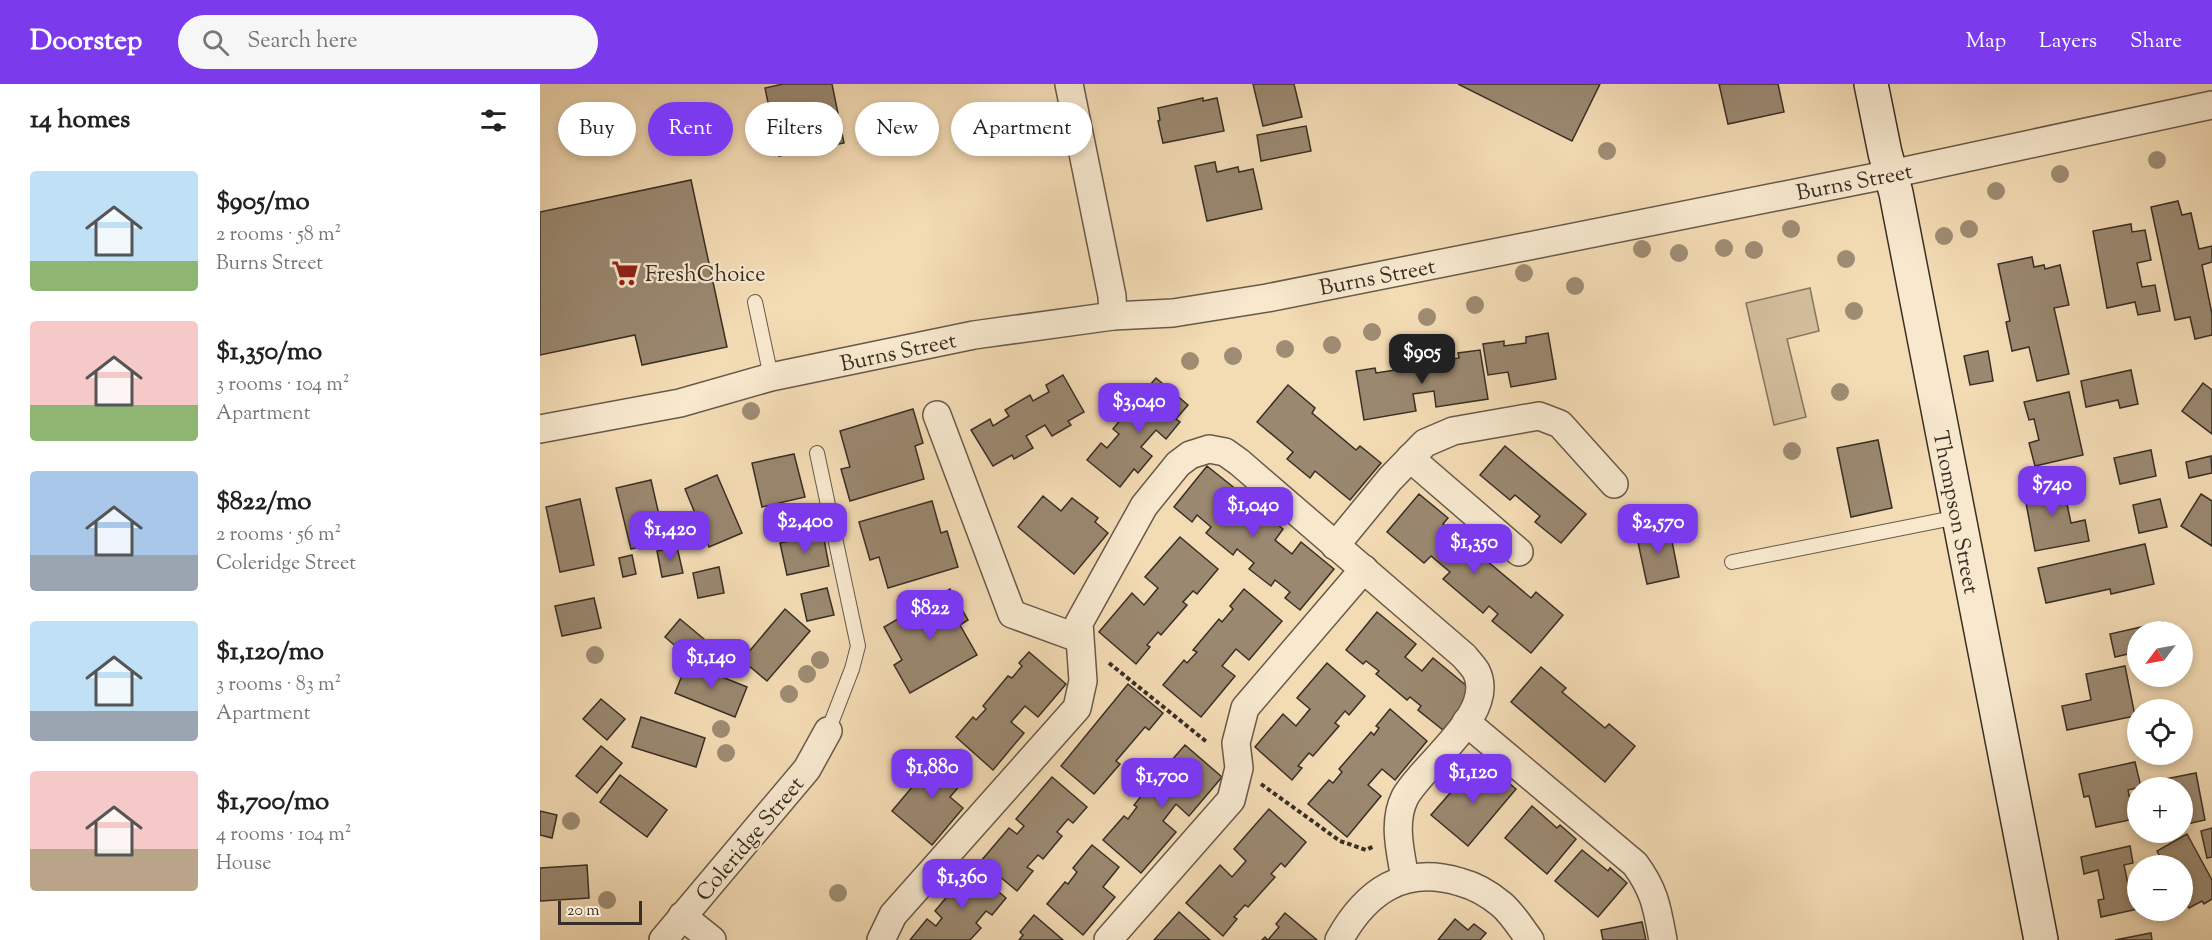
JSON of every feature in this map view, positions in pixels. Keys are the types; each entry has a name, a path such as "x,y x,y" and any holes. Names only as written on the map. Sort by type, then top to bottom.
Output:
{"street":[{"path":"1069,84 1112,296 1113,316"},
{"name":"Thompson Street","path":"1871,84 1891,174 2041,940"},
{"name":"Burns Street","path":"540,429 680,403 771,377 974,335 1113,316 1173,313 1267,298 1891,174 2212,105"},
{"path":"937,415 1012,614 1078,638"},
{"path":"1335,546 1410,458 1425,444 1453,431 1539,416 1560,424 1614,484"},
{"path":"881,940 893,915 1077,708 1083,681 1078,638 1079,623 1144,506 1178,464 1190,455 1209,449 1226,452 1239,462 1464,657 1476,671 1479,695 1475,708 1405,797 1397,831 1406,879"},
{"path":"1410,458 1519,552"},
{"path":"1108,940 1232,801 1239,768 1236,742 1245,708 1364,569"},
{"path":"1466,722 1635,864 1646,879 1654,896 1663,940"},
{"name":"Coleridge Street","path":"663,940 807,769 828,731"},
{"path":"1340,940 1364,903 1385,887 1406,879 1440,876 1475,886 1502,904 1530,940"},
{"path":"682,916 712,940"}],"lane":[{"path":"755,302 771,377"},
{"path":"817,453 858,646 852,669 828,731"},
{"path":"1732,562 1958,518"}],"shaded area":[{"path":"1810,288 1819,331 1787,339 1806,417 1774,425 1746,303"}],"building":[{"path":"783,84 832,84 836,102 768,102 765,88"},
{"path":"1253,84 1294,84 1302,117 1263,126"},
{"path":"1458,84 1600,84 1572,141"},
{"path":"1719,84 1778,84 1784,112 1728,124"},
{"path":"1203,98 1203,101 1217,98 1224,131 1163,143 1158,121 1160,120 1158,108"},
{"path":"1306,126 1311,151 1261,161 1257,135"},
{"path":"1215,162 1217,172 1238,167 1239,172 1253,169 1262,209 1207,221 1195,166"},
{"name":"FreshChoice","path":"691,180 727,347 642,365 635,335 540,355 540,212"},
{"path":"2178,201 2182,215 2191,213 2199,249 2212,246 2212,262 2202,265 2212,314 2212,335 2195,339 2190,317 2175,320 2151,207"},
{"path":"2131,224 2132,232 2145,230 2151,260 2137,263 2142,287 2155,285 2160,311 2138,315 2135,302 2107,308 2093,231"},
{"path":"2032,257 2034,267 2044,265 2045,269 2060,265 2069,305 2054,308 2069,374 2037,381 2029,347 2012,351 2006,322 2010,321 1998,264"},
{"path":"1548,333 1556,379 1511,387 1508,372 1488,375 1483,344 1504,341 1504,346 1526,343 1526,337"},
{"path":"1480,350 1488,399 1436,407 1434,391 1413,394 1416,411 1364,420 1356,371 1375,368 1376,373 1402,369 1401,363 1431,358 1432,363 1459,358 1458,353"},
{"path":"1988,351 1993,381 1970,385 1964,356"},
{"path":"2131,370 2138,404 2120,408 2118,400 2086,407 2081,381"},
{"path":"1063,375 1084,412 1068,421 1071,425 1052,436 1045,425 1026,436 1033,448 1014,459 1012,455 993,466 971,430 990,419 993,426 1009,416 1005,410 1030,395 1033,401 1049,392 1046,385"},
{"path":"1156,378 1188,405 1176,419 1180,422 1166,439 1156,430 1141,447 1152,456 1138,473 1134,469 1120,487 1087,460 1101,443 1107,448 1119,434 1113,429 1131,407 1137,412 1149,398 1143,393"},
{"path":"2203,383 2212,390 2212,434 2182,411"},
{"path":"1288,385 1315,408 1312,413 1356,450 1360,446 1381,463 1350,500 1315,471 1310,478 1287,459 1293,452 1257,422"},
{"path":"2069,392 2083,455 2035,466 2029,443 2039,440 2034,419 2029,420 2024,402"},
{"path":"913,409 923,443 915,446 924,479 850,501 841,469 850,467 840,431"},
{"path":"1878,440 1892,508 1851,517 1837,448"},
{"path":"1505,446 1586,514 1561,543 1535,522 1540,516 1515,495 1510,500 1480,475"},
{"path":"2151,450 2156,476 2120,484 2114,458"},
{"path":"794,454 805,497 762,507 752,463"},
{"path":"2211,456 2212,473 2189,478 2186,462"},
{"path":"1207,466 1242,494 1233,504 1241,511 1250,501 1283,529 1275,540 1292,554 1301,542 1334,569 1300,610 1285,598 1290,592 1275,580 1271,586 1249,569 1254,563 1237,549 1233,555 1206,533 1211,527 1197,515 1192,522 1174,507"},
{"path":"717,475 742,533 709,547 685,489"},
{"path":"651,480 665,541 631,549 616,488"},
{"path":"2062,480 2071,523 2085,520 2089,541 2035,551 2023,487"},
{"path":"1419,494 1448,518 1443,524 1531,598 1536,592 1563,615 1531,653 1492,621 1498,614 1489,606 1483,613 1443,579 1450,572 1431,556 1424,563 1387,532"},
{"path":"2201,494 2212,501 2212,546 2181,526"},
{"path":"1043,496 1061,511 1072,498 1098,518 1095,522 1108,533 1074,574 1018,527"},
{"path":"580,499 594,565 560,572 546,507"},
{"path":"2160,499 2167,527 2139,533 2133,505"},
{"path":"932,501 941,533 947,531 958,567 888,588 879,557 870,560 859,522"},
{"path":"1669,526 1679,577 1647,584 1636,533"},
{"path":"823,534 829,566 787,575 780,543"},
{"path":"1180,537 1218,569 1197,594 1193,591 1183,602 1187,605 1161,635 1158,632 1147,645 1150,647 1136,664 1099,632 1132,593 1144,605 1158,588 1145,577"},
{"path":"2145,544 2154,584 2111,594 2110,589 2046,603 2038,568"},
{"path":"677,547 683,573 662,577 657,551"},
{"path":"632,555 636,574 623,577 619,558"},
{"path":"719,567 724,593 698,598 693,573"},
{"path":"827,588 834,615 807,621 801,594"},
{"path":"950,589 968,620 960,625 977,655 910,693 894,665 902,660 884,627"},
{"path":"1244,589 1282,621 1249,660 1236,649 1222,666 1235,676 1201,717 1163,685 1184,660 1187,663 1197,652 1193,650 1219,619 1222,622 1233,609 1230,606"},
{"path":"594,598 601,628 562,636 555,606"},
{"path":"785,609 810,631 767,681 742,660"},
{"path":"1377,612 1416,644 1405,657 1422,671 1433,658 1474,692 1443,730 1418,710 1421,706 1410,697 1407,700 1376,674 1379,671 1366,661 1363,664 1346,650"},
{"path":"680,619 704,639 688,657 665,637"},
{"path":"2127,630 2127,654 2115,657 2110,634"},
{"path":"1029,652 1066,684 1038,717 1025,706 1011,722 1024,733 993,770 956,737 973,717 976,720 986,709 983,706 1008,676 1012,678 1022,666 1019,663"},
{"path":"687,663 747,687 735,717 675,693"},
{"path":"1327,663 1365,696 1349,715 1345,711 1335,723 1339,726 1313,756 1309,753 1298,766 1302,768 1292,780 1255,747 1283,714 1296,726 1310,709 1297,698"},
{"path":"2125,666 2127,687 2129,687 2132,699 2127,699 2127,718 2067,730 2062,706 2091,700 2086,674"},
{"path":"1541,667 1566,688 1562,692 1605,728 1609,724 1635,746 1605,782 1511,702"},
{"path":"1128,684 1163,713 1149,730 1145,727 1116,761 1120,764 1094,794 1061,766"},
{"path":"601,699 625,719 607,740 583,719"},
{"path":"1390,709 1427,741 1395,780 1382,769 1368,785 1381,796 1347,837 1308,804 1329,780 1333,783 1342,772 1339,769 1371,732 1374,735 1379,728 1376,726"},
{"path":"641,717 705,738 696,767 632,747"},
{"path":"1185,745 1222,777 1189,816 1176,804 1163,821 1176,832 1141,873 1103,840 1124,816 1128,819 1137,807 1134,805 1159,774 1163,777 1173,764 1170,762"},
{"path":"601,746 622,763 597,793 576,776"},
{"path":"940,754 967,777 950,797 963,808 932,845 892,811"},
{"path":"2127,764 2136,765 2139,777 2127,777 2127,820 2096,827 2089,796 2084,797 2079,774"},
{"path":"1490,767 1516,789 1468,846 1431,815 1465,776 1475,785"},
{"path":"2196,773 2205,820 2193,823 2193,777 2175,777"},
{"path":"620,775 667,810 647,837 600,802"},
{"path":"1052,777 1087,807 1073,823 1068,819 1057,832 1062,836 1043,859 1038,855 1027,867 1033,871 1017,891 981,861 1009,828 1017,834 1024,826 1016,819"},
{"path":"1532,806 1557,828 1560,825 1576,839 1547,874 1505,838"},
{"path":"1269,809 1306,842 1285,867 1281,863 1271,874 1275,877 1248,907 1245,905 1234,917 1237,919 1223,936 1186,903 1220,865 1232,877 1246,861 1234,849"},
{"path":"540,811 557,815 552,838 540,835"},
{"path":"2212,828 2212,857 2207,858 2201,831"},
{"path":"2171,843 2192,843 2212,880 2212,899 2204,904 2202,901 2193,906 2193,855 2159,855 2157,851"},
{"path":"1092,845 1119,867 1103,887 1115,897 1083,935 1047,904 1065,882 1068,884 1077,872 1073,868"},
{"path":"2130,846 2132,855 2127,855 2127,864 2124,865 2127,880 2127,911 2101,917 2098,900 2104,899 2098,870 2084,874 2081,857"},
{"path":"1582,850 1608,871 1610,868 1627,883 1598,917 1555,881"},
{"path":"587,865 589,898 540,901 540,868"},
{"path":"971,868 1006,898 992,915 986,911 976,923 981,928 970,940 910,940 927,919 936,926 942,918 935,911"},
{"path":"1179,912 1210,940 1154,940"},
{"path":"1285,913 1317,940 1268,940 1279,927 1276,924"},
{"path":"1034,915 1063,940 1019,940 1023,935 1020,932"},
{"path":"1455,919 1468,930 1474,924 1486,933 1480,940 1438,940"},
{"path":"1642,922 1646,940 1603,940 1601,930"},
{"path":"2151,933 2152,940 2115,940"}],"place":[{"name":"FreshChoice","path":"625,273"}]}
